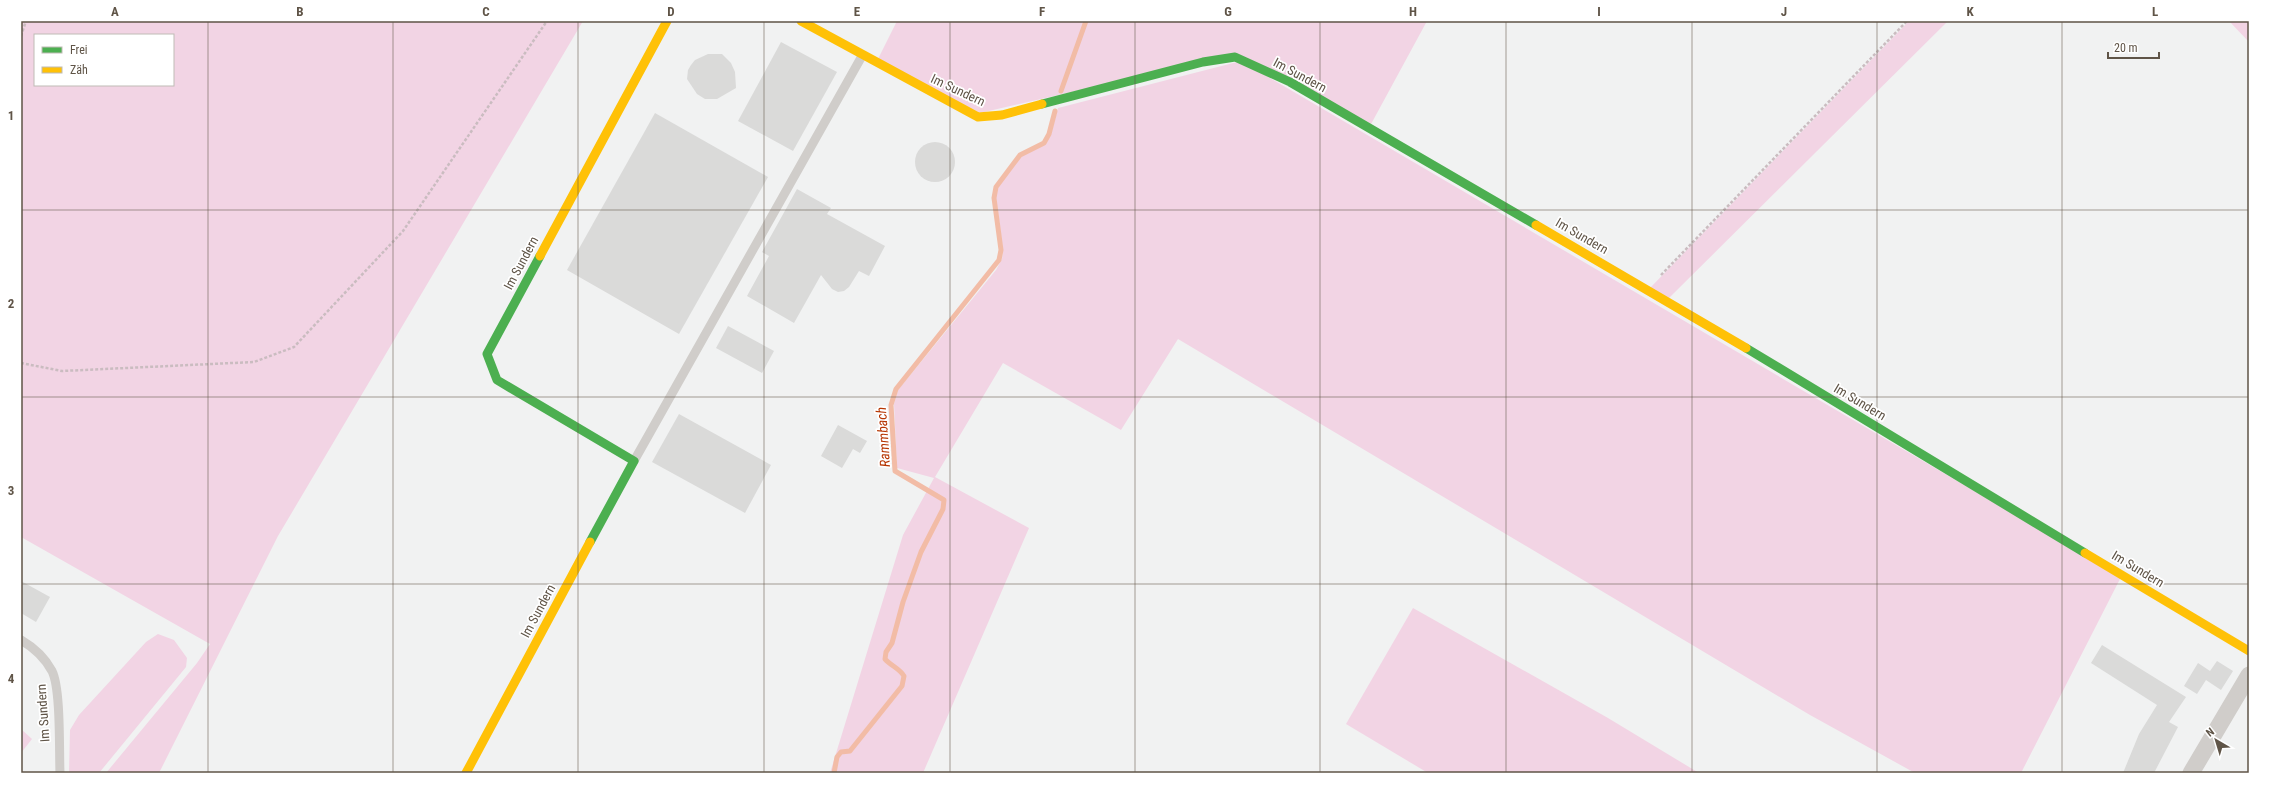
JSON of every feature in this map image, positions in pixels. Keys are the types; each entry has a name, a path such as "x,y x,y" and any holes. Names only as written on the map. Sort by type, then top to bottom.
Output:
{"street":[{"name":"Im Sundern","path":"466,773 634,461 498,380 487,354 667,21"},
{"name":"Im Sundern","path":"801,21 862,56 978,117 1002,115 1203,62 1235,57 1290,82 1646,289 2249,651"},
{"path":"2191,773 2249,675"}],"lane":[{"name":"Im Sundern","path":"634,461 862,56"},
{"name":"Im Sundern","path":"21,640 42,658 52,671 56,688 60,773"}],"path":[{"path":"21,36 26,21"},
{"path":"21,364 62,371 254,362 294,347 403,231 547,21"},
{"path":"1646,289 1907,21"}],"shaded area":[{"path":"21,21 583,21 278,536 159,773 106,773 197,663 210,644 21,537"},
{"path":"897,21 1427,21 1370,126 1238,54 980,113 876,63"},
{"path":"1909,21 1948,21 1668,299 1650,288"},
{"path":"2229,21 2249,21 2249,42"},
{"path":"1241,61 2121,577 2021,773 1915,773 1810,715 1178,339 1121,430 1003,363 935,477 1029,528 923,773 830,773 903,535 934,478 897,468 894,404 898,390 996,270 1002,259 1003,250 996,198 997,188 1021,156 1046,143 1051,134 1058,108"},
{"path":"1413,608 1608,718 1699,773 1428,773 1346,724"},
{"path":"158,634 174,640 187,658 186,667 99,773 69,773 70,730 79,715 146,642"},
{"path":"21,729 32,739 21,753"}],"building":[{"path":"781,42 837,72 793,151 738,121"},
{"path":"708,54 722,54 731,63 735,72 736,88 717,99 705,99 697,94 687,79 688,70 695,60"},
{"path":"655,113 768,177 679,334 567,270"},
{"path":"939,142 946,145 952,151 955,162 954,170 946,179 939,182 931,182 924,179 916,170 915,158 918,151 927,143"},
{"path":"797,189 831,208 827,214 885,246 869,276 859,271 849,287 844,291 838,292 832,289 821,275 794,323 747,296 769,256 762,252"},
{"path":"728,326 774,351 762,373 716,348"},
{"path":"679,414 771,465 745,513 652,462"},
{"path":"838,425 867,441 860,453 853,449 842,468 821,456"},
{"path":"21,581 50,597 36,622 21,613"},
{"path":"2102,645 2186,697 2169,722 2178,727 2154,773 2123,773 2139,734 2157,705 2091,663"},
{"path":"2217,661 2233,671 2221,690 2206,680 2197,694 2184,686 2198,663 2210,671"}],"waterway":[{"name":"Rammbach","path":"1061,91 1086,21"},
{"name":"Rammbach","path":"834,773 837,757 841,752 850,751 902,686 904,676 885,659 886,652 892,643 903,602 921,552 943,509 944,500 895,471 891,405 896,389 999,260 1001,250 994,198 996,187 1020,155 1044,143 1049,134 1055,111"}],"traffic: fast":[{"path":"1042,104 1203,62 1235,57 1290,82 1536,225"},
{"path":"540,256 487,354 497,380 634,461 590,542"},
{"path":"1746,348 2085,553"}],"traffic: slow":[{"path":"540,256 667,21"},
{"path":"801,21 978,117 1002,115 1042,104"},
{"path":"1536,225 1746,348"},
{"path":"466,773 590,542"},
{"path":"2085,553 2249,651"}]}
